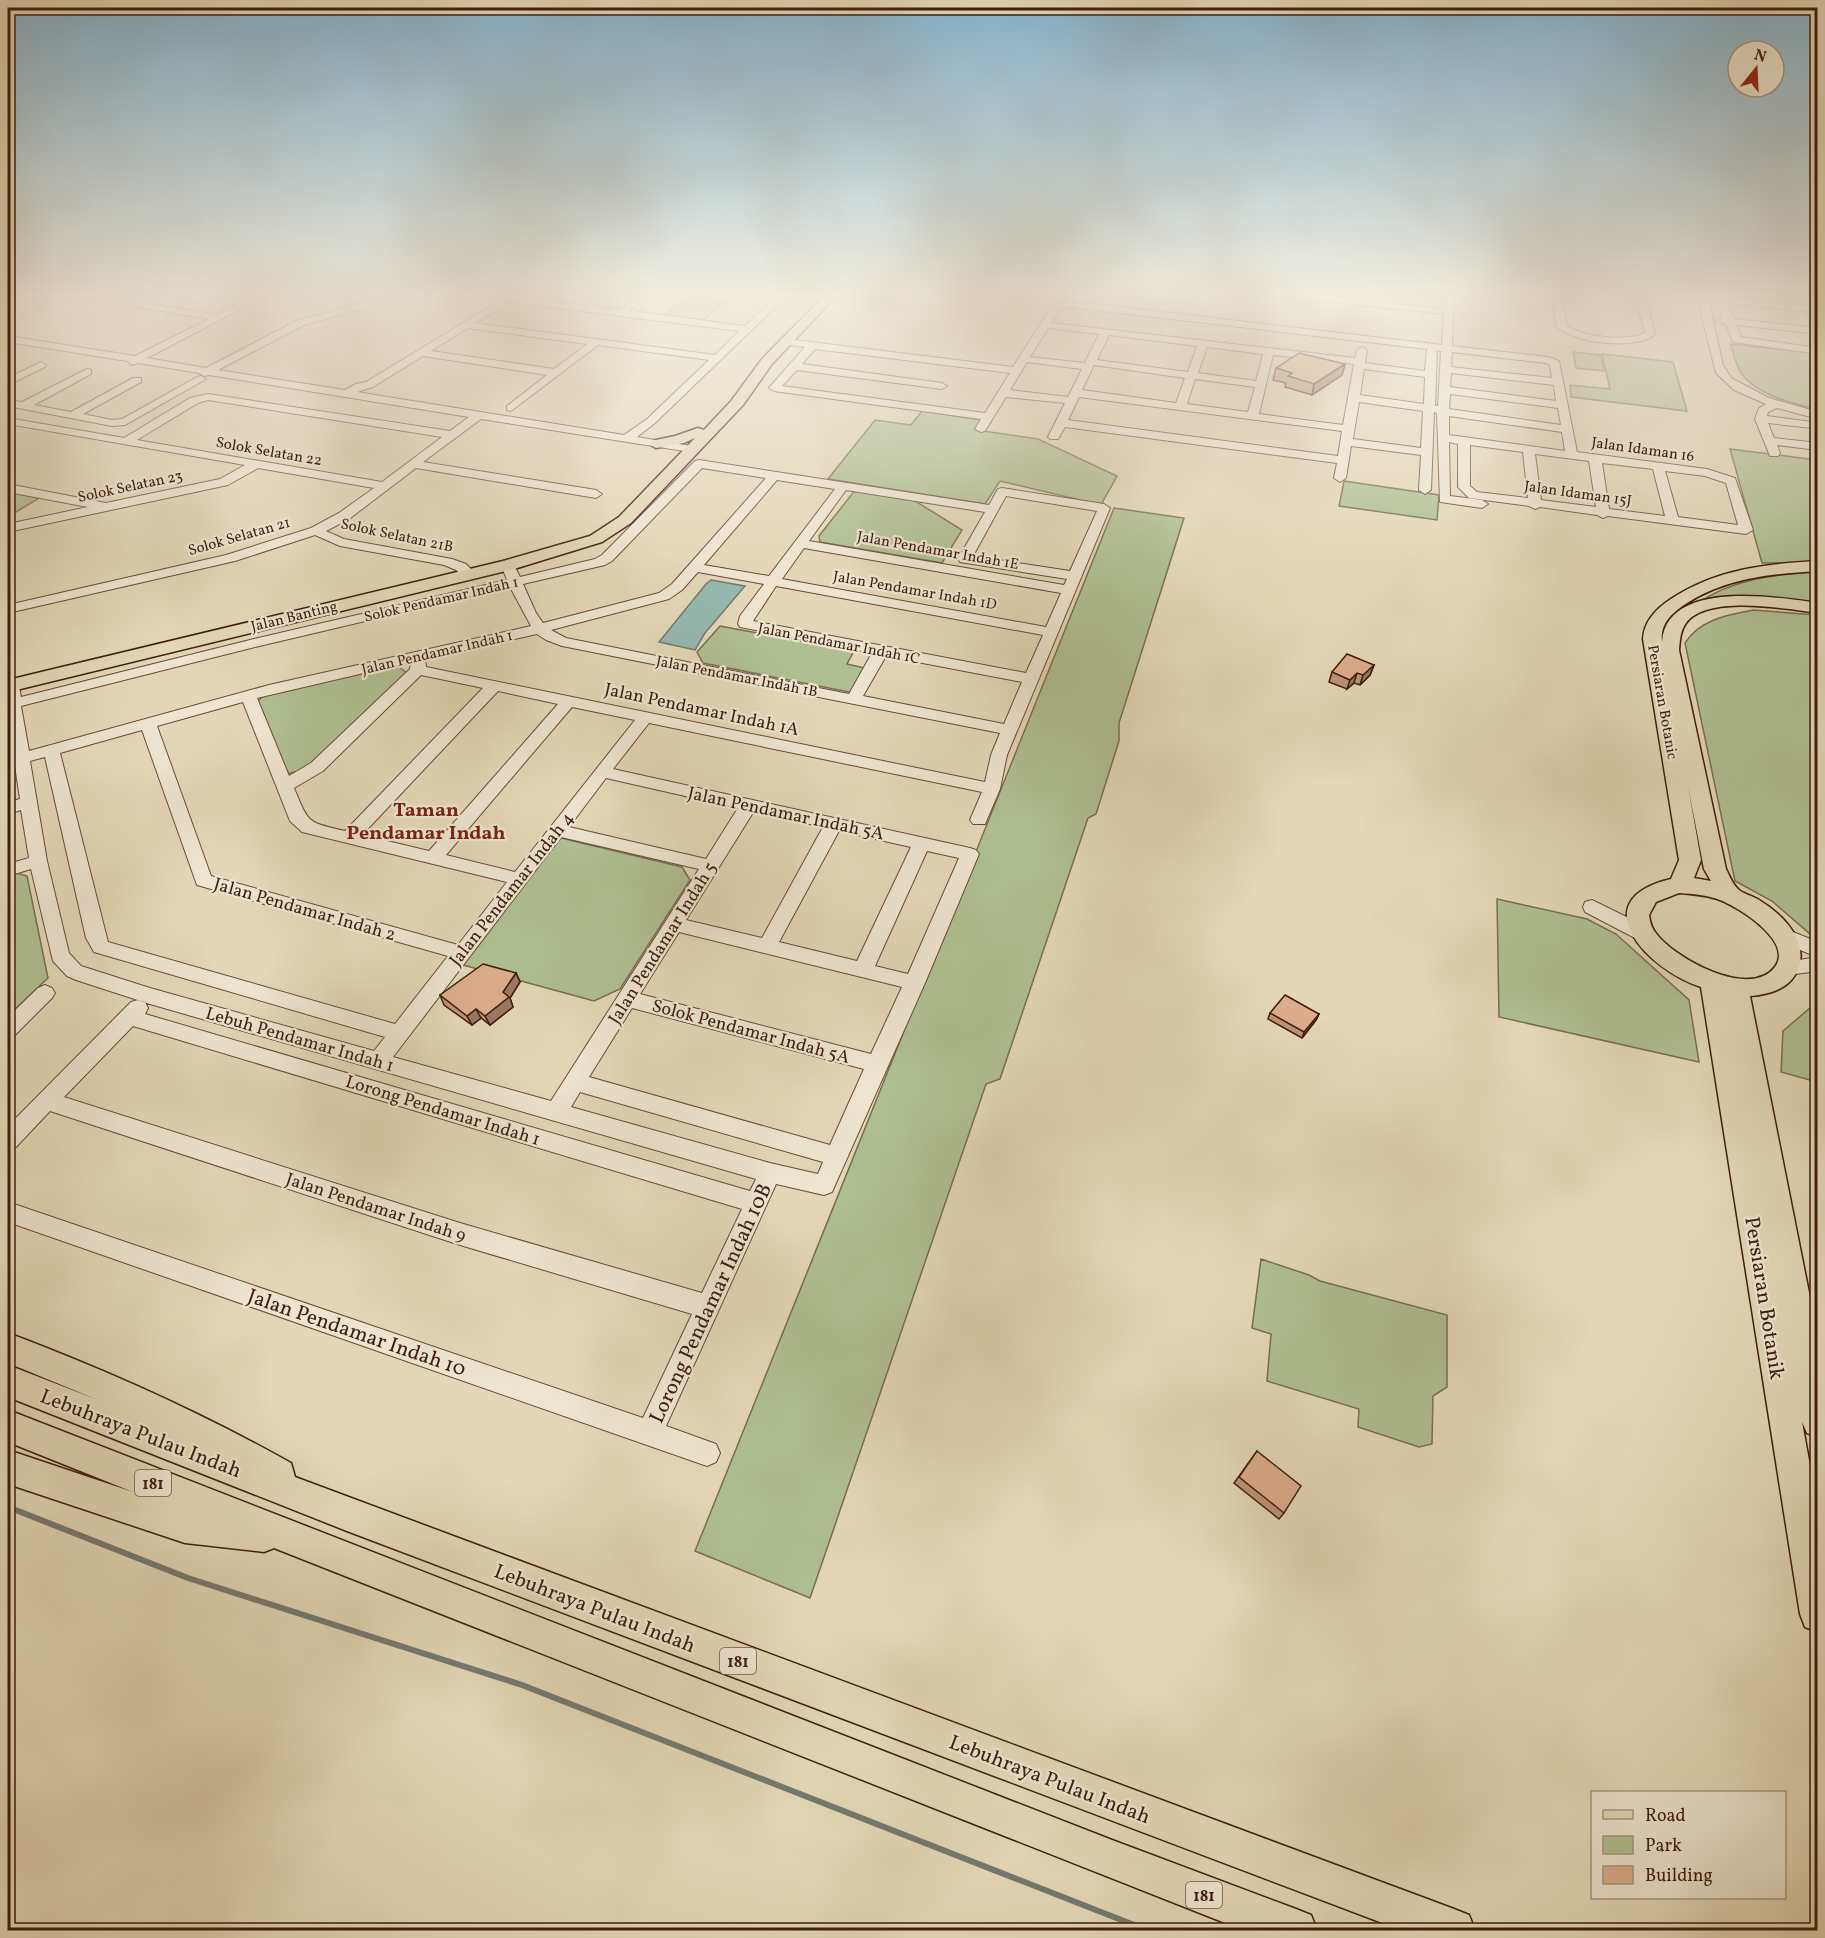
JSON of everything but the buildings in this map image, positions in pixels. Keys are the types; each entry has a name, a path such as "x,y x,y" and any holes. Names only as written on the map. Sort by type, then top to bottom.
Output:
{"main road":[{"name":"Jalan Banting","path":"10,695 508,565 596,539 620,525 688,454 704,433 738,402 749,385"},
{"path":"662,471 664,457 656,447 704,433 705,444 694,457 688,454"},
{"name":"Jalan Banting","path":"579,544 609,524 662,471 688,454"},
{"name":"Persiaran Botanic","path":"1679,885 1687,872 1690,860 1652,635 1657,621 1662,612 1706,584 1746,572 1818,566"},
{"name":"Persiaran Botanic","path":"1730,895 1715,869 1670,650 1672,632 1677,622 1689,612 1720,602 1761,601 1818,608"},
{"path":"1679,885 1704,888 1730,895 1751,906 1769,920 1783,935 1789,947 1788,968 1783,975 1763,985 1724,984 1690,973 1669,961 1653,948 1642,933 1638,921 1638,909 1642,899 1651,892 1679,885"},
{"path":"1724,984 1818,1422"},
{"name":"Persiaran Botanik","path":"1724,984 1818,1614"},
{"path":"8,1348 46,1362 219,1440 346,1514"},
{"name":"Lebuhraya Pulau Indah","path":"16,1384 346,1514 1454,1930"},
{"name":"181","path":"8,1426 1089,1852 1296,1930"},
{"path":"8,1467 185,1526 299,1539"}],"street":[{"path":"23,406 62,385"},
{"path":"71,416 127,385"},
{"path":"8,403 112,423 125,422 186,385"},
{"path":"252,385 627,439 656,447"},
{"path":"287,385 347,393 656,447 774,476 992,509"},
{"path":"347,393 365,385"},
{"path":"372,385 393,389"},
{"path":"512,408 540,385"},
{"path":"627,439 651,421 688,385"},
{"path":"926,408 942,386 938,385"},
{"path":"981,429 1008,385"},
{"path":"1054,437 1082,385"},
{"path":"1180,406 1187,385"},
{"path":"1253,416 1261,385"},
{"path":"1340,478 1356,385"},
{"path":"1425,490 1430,385"},
{"path":"1445,385 1444,499 1722,537"},
{"path":"1559,385 1572,455"},
{"path":"1737,385 1776,404 1814,412"},
{"path":"1747,385 1814,412"},
{"path":"746,389 774,387 988,417"},
{"path":"1445,390 1563,405"},
{"path":"417,393 639,429"},
{"path":"1004,393 1180,406 1350,429"},
{"path":"1766,394 1776,404"},
{"path":"127,441 194,400 208,397 452,435"},
{"path":"1354,398 1567,429"},
{"path":"1774,453 1761,419 1763,410 1776,404"},
{"name":"Solok Selatan 21","path":"8,609 230,558 316,531 344,516 477,417"},
{"path":"1761,419 1818,426"},
{"name":"Solok Selatan 22","path":"8,421 384,486"},
{"path":"1062,423 1344,460"},
{"name":"Jalan Idaman 16","path":"1443,438 1713,474 1731,481 1746,528 1746,530 1738,531"},
{"name":"Jalan Idaman 15J","path":"1464,441 1465,491 1479,496 1738,531"},
{"path":"1770,441 1818,447"},
{"path":"1347,442 1426,452"},
{"path":"1529,449 1535,505"},
{"name":"Solok Pendamar Indah 1","path":"10,695 254,643 600,562 607,558 688,454"},
{"path":"1595,458 1603,514"},
{"name":"Solok Selatan 23","path":"8,528 111,508 224,482 255,464"},
{"path":"412,464 596,494"},
{"path":"1658,466 1673,522"},
{"name":"Jalan Pendamar Indah 1","path":"22,758 248,696 418,663 664,596 677,587 774,476"},
{"name":"Jalan Pendamar Indah 1C","path":"843,486 747,616 745,624 1031,679"},
{"path":"8,488 111,508"},
{"path":"979,820 992,789 999,755 1009,730 1031,679 1051,632 1072,583 1104,508 1002,492 965,559 1072,583"},
{"name":"Solok Selatan 21B","path":"316,531 340,542 447,562 461,567 469,574"},
{"name":"Jalan Pendamar Indah 1E","path":"801,543 1072,583"},
{"path":"508,565 538,629"},
{"name":"Jalan Pendamar Indah 1D","path":"695,567 1051,632"},
{"name":"Jalan Pendamar Indah 1B","path":"538,629 550,638 562,642 1009,730"},
{"path":"854,700 882,651"},
{"path":"284,786 311,772 418,663"},
{"name":"Jalan Pendamar Indah 1A","path":"418,663 494,686 992,789"},
{"path":"349,838 494,686"},
{"name":"Lebuh Pendamar Indah 1","path":"10,695 38,861 60,956 66,964 83,975 770,1173 824,1185 836,1156"},
{"path":"248,696 299,821 308,828 519,879"},
{"path":"433,858 569,701"},
{"name":"Jalan Pendamar Indah 4","path":"378,1061 645,717"},
{"name":"Jalan Pendamar Indah 2","path":"148,724 203,880 462,953"},
{"path":"51,750 96,938 101,947 399,1033"},
{"name":"Jalan Pendamar Indah 5A","path":"602,772 970,854 915,983"},
{"path":"8,808 28,802"},
{"name":"Jalan Pendamar Indah 5","path":"556,1112 749,805"},
{"path":"767,946 834,823"},
{"path":"557,830 711,866"},
{"path":"864,970 922,843"},
{"path":"8,870 38,861"},
{"path":"1638,909 1592,907 1642,933"},
{"path":"575,1082 836,1156 875,1063 915,983 675,924"},
{"path":"1783,935 1818,950"},
{"path":"1788,968 1818,964"},
{"path":"8,1029 45,993"},
{"path":"8,1140 150,996"},
{"name":"Solok Pendamar Indah 5A","path":"628,999 875,1063"},
{"name":"Lorong Pendamar Indah 1","path":"130,1017 756,1203"},
{"name":"Jalan Pendamar Indah 9","path":"47,1101 448,1230 708,1307"},
{"name":"Lorong Pendamar Indah 10B","path":"649,1433 770,1173"},
{"name":"Jalan Pendamar Indah 10","path":"8,1212 707,1453"}],"green space":[{"path":"1570,385 1610,389 1609,385 1680,385 1687,411 1571,397"},
{"path":"1754,385 1817,385 1817,409 1776,398"},
{"path":"922,411 981,420 976,430 1038,439 1117,476 1101,505 1000,481 985,504 828,479 875,420 911,425"},
{"path":"1730,449 1817,460 1817,562 1762,563"},
{"path":"1344,481 1439,495 1437,520 1339,506"},
{"path":"856,489 912,499 962,530 942,563 820,542 819,536"},
{"path":"8,492 39,498 8,517"},
{"path":"1114,508 1184,518 1119,723 1119,741 1096,814 1088,818 1000,1079 986,1084 810,1598 695,1551"},
{"path":"1817,572 1817,604 1698,603 1725,588 1755,579"},
{"path":"1754,610 1817,615 1817,940 1772,901 1735,881 1685,643 1698,628 1715,619"},
{"path":"720,626 854,651 847,664 869,669 854,693 703,663 697,652"},
{"path":"394,663 407,673 305,770 286,774 256,703 266,693"},
{"path":"561,838 682,867 690,880 620,989 594,1001 463,965 466,955"},
{"path":"13,872 27,876 48,978 8,1016 8,874"},
{"path":"1497,899 1587,919 1616,934 1689,1000 1699,1062 1499,1017"},
{"path":"1817,1002 1817,1082 1781,1072 1783,1031"},
{"path":"1261,1259 1320,1281 1447,1315 1447,1387 1433,1396 1432,1444 1419,1447 1358,1427 1359,1409 1267,1381 1271,1334 1252,1328"}],"water":[{"path":"711,580 745,586 705,633 695,650 659,642 706,584"}],"waterway":[{"path":"8,1507 188,1578 522,1685 1147,1930"}],"district":[{"name":"Taman Pendamar Indah","path":"426,820"}]}
